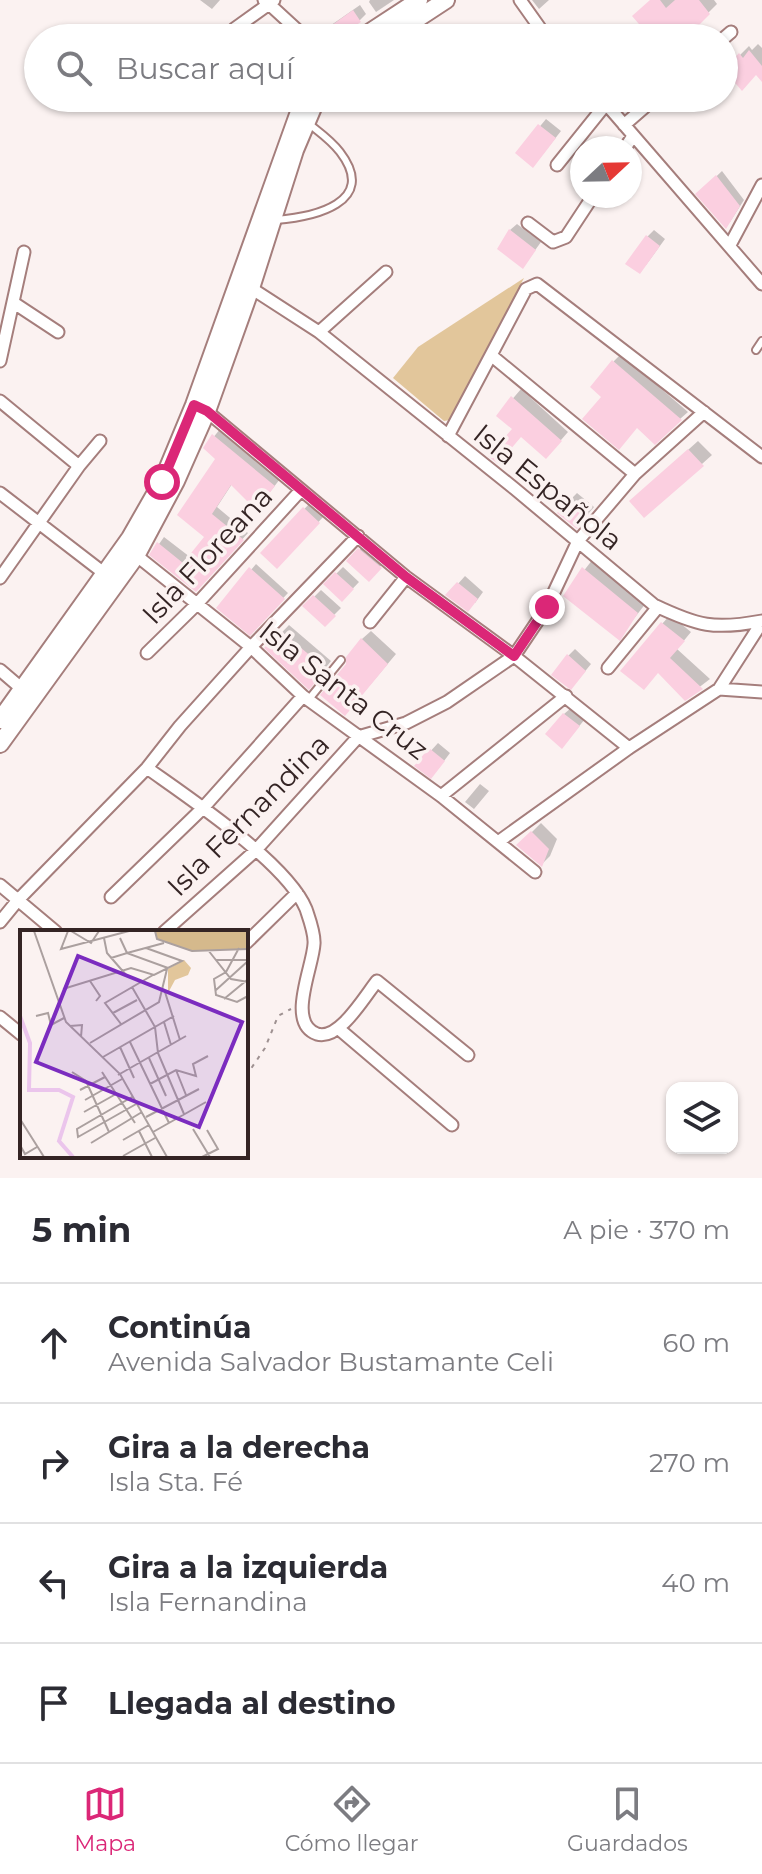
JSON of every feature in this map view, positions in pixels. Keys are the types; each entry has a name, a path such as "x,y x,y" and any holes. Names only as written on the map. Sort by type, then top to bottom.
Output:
{"main road":[{"path":"398,24 419,0"},
{"path":"393,24 446,0"},
{"path":"0,720 21,688 130,551 176,481 267,219 300,112"},
{"path":"201,408 251,288 267,219 311,112"},
{"path":"0,743 109,578"}],"street":[{"path":"520,0 537,24"},
{"path":"240,24 269,1 292,24"},
{"path":"557,165 596,112"},
{"path":"613,112 633,136"},
{"path":"624,125 639,112"},
{"path":"642,146 762,284"},
{"path":"730,245 762,185"},
{"path":"528,223 553,242 559,241 566,237 585,208"},
{"path":"0,361 24,252"},
{"path":"319,332 386,272"},
{"path":"448,436 526,289 537,284 762,457"},
{"name":"Isla Española","path":"251,288 319,332 658,607 678,617 713,625 729,627 762,621"},
{"path":"14,303 58,332"},
{"path":"492,356 635,474"},
{"path":"0,401 79,466"},
{"path":"201,408 406,577 514,656 629,748"},
{"name":"Isla Fernandina","path":"166,930 255,851 358,737 406,723 447,702 514,656 547,607 578,541 635,474 704,412"},
{"path":"0,578 100,441"},
{"name":"Isla Floreana","path":"147,653 196,605 301,490"},
{"path":"0,493 109,578"},
{"path":"0,922 147,768 251,647 358,536"},
{"name":"Isla Santa Cruz","path":"130,551 251,647 306,697 441,796 535,872"},
{"path":"370,622 406,577"},
{"path":"608,668 658,607"},
{"path":"498,842 629,748 719,689 762,621"},
{"path":"0,670 21,688"},
{"path":"719,689 762,692"},
{"path":"441,796 566,696"},
{"path":"111,897 203,808 306,697"},
{"path":"147,768 203,808 255,851 289,881 297,893 306,908 315,941 301,1007 303,1022 314,1033 327,1035 339,1029 377,981 468,1055"},
{"path":"0,885 54,930"},
{"path":"248,941 297,893"},
{"path":"0,1017 20,1033"},
{"path":"339,1029 452,1125"}],"lane":[{"path":"267,219 309,216 333,209 347,197 351,183 350,169 342,153 307,122"},
{"path":"756,350 762,341"},
{"path":"306,697 341,660"}],"path":[{"path":"248,1073 265,1048 278,1016 301,1007"}],"shaded area":[{"path":"524,278 450,420 444,421 393,378 418,347"}],"building":[{"path":"650,0 660,0 666,8 675,0 699,0 710,14 700,24 639,24 632,16"},
{"path":"353,10 361,22 358,24 334,24"},
{"path":"749,50 762,66 762,82 756,75 742,91 738,86 739,53 743,58"},
{"path":"538,124 556,138 533,168 515,153"},
{"path":"716,175 740,206 726,229 695,194"},
{"path":"509,229 536,250 523,269 497,249"},
{"path":"646,235 660,246 640,274 625,264"},
{"path":"612,360 682,420 655,445 637,428 619,450 582,419 601,397 590,387"},
{"path":"511,396 562,441 546,459 521,437 498,464 488,456 512,429 496,416"},
{"path":"212,434 275,486 256,510 231,485 212,514 244,540 196,592 149,555 157,542 183,563 204,537 177,515 215,459 203,448"},
{"path":"688,449 704,466 644,518 629,501"},
{"path":"569,498 589,515 577,529 557,513"},
{"path":"303,507 320,523 277,569 260,553"},
{"path":"358,548 382,568 369,582 346,561"},
{"path":"249,567 285,599 250,636 216,608"},
{"path":"582,567 638,613 620,641 563,596"},
{"path":"335,572 354,589 342,602 323,584"},
{"path":"457,582 478,599 468,612 445,595"},
{"path":"313,595 336,616 325,627 302,606"},
{"path":"661,622 685,641 670,658 703,689 685,701 658,673 644,690 620,671"},
{"path":"281,631 326,669 309,690 264,648"},
{"path":"361,638 388,664 345,716 320,695 346,664 346,657"},
{"path":"567,654 586,671 571,690 551,675"},
{"path":"563,713 580,726 562,749 545,734"},
{"path":"429,748 445,761 431,779 414,766"},
{"path":"531,831 549,849 542,867 516,845"}],"route":[{"path":"162,482 194,405 207,411 406,577 514,656 547,607"}]}
